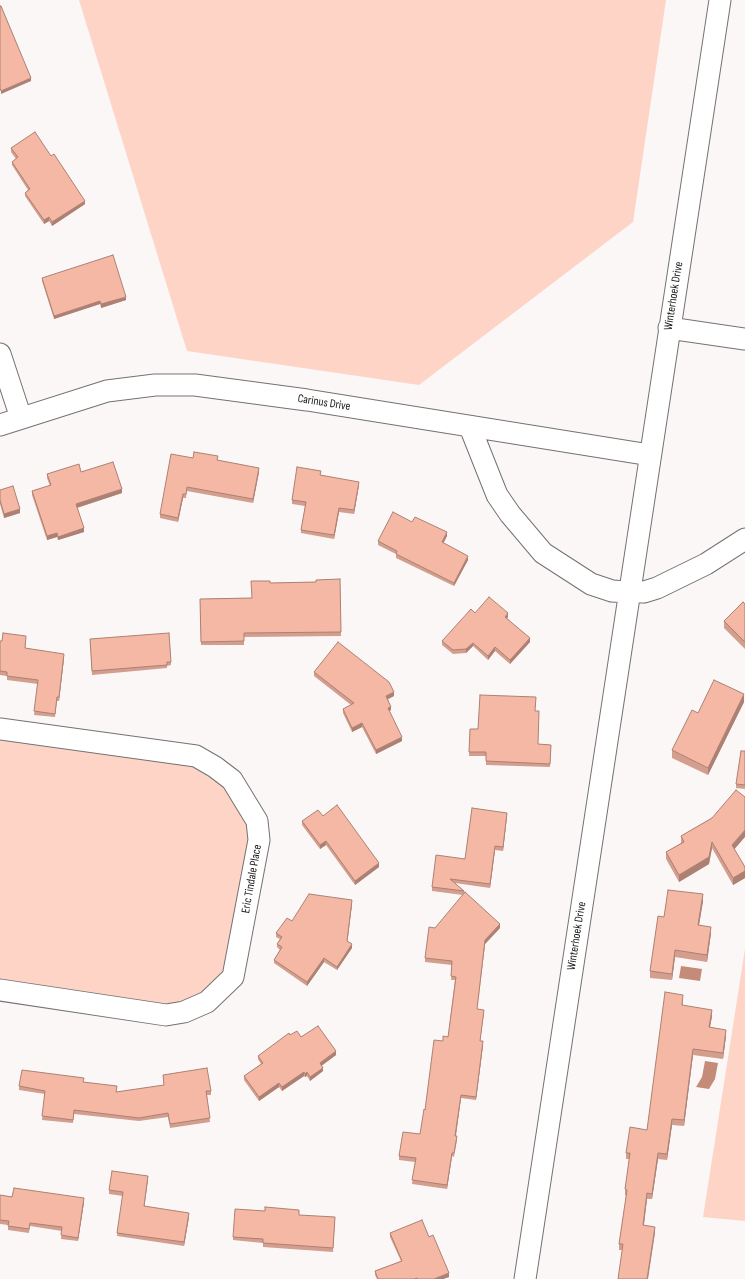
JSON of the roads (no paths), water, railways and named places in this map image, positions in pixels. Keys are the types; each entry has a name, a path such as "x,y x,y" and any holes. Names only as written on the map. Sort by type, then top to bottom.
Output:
{"street":[{"name":"Winterhoek Drive","path":"525,1279 628,592 720,0"},
{"path":"669,328 745,339"},
{"path":"0,354 21,418"},
{"name":"Carinus Drive","path":"0,425 107,391 155,386 195,385 307,400 650,455"},
{"path":"470,427 497,495 526,534 543,553 591,584 612,591 628,592 651,590 677,579 727,552 745,539"},
{"name":"Eric Tindale Place","path":"0,730 196,756 215,767 232,780 257,821 259,840 232,977 207,1002 184,1012 166,1015 0,990"}]}
